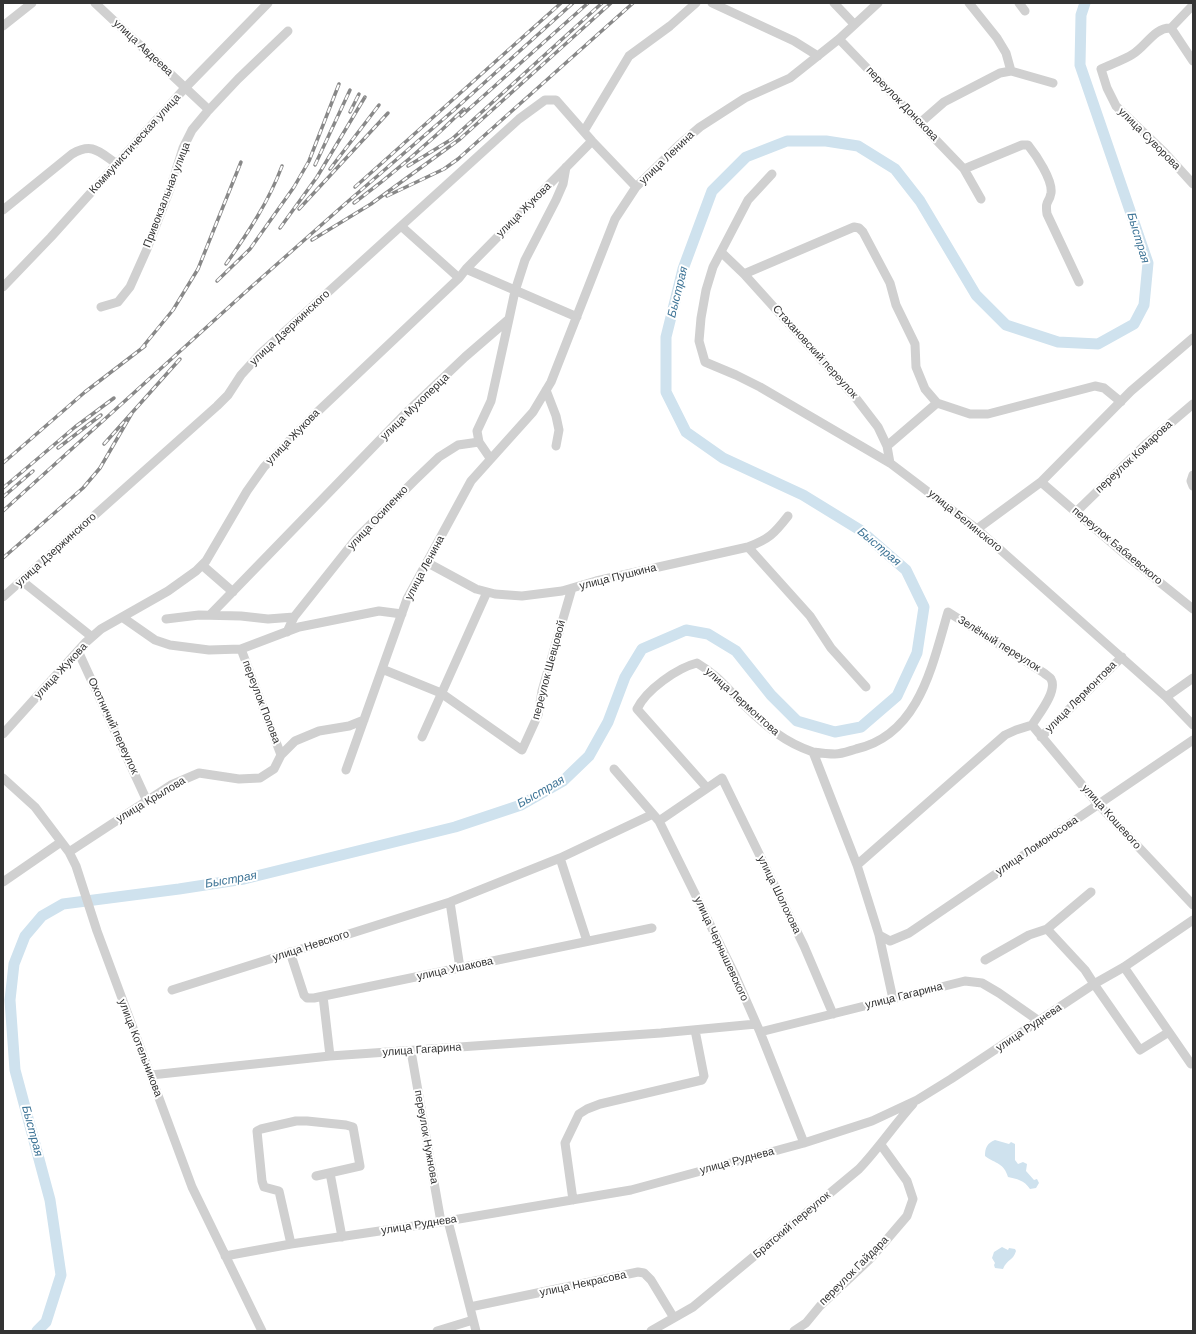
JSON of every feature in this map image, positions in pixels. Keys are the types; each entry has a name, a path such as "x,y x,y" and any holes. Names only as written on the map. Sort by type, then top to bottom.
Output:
{"street":[{"path":"3,26 32,3"},
{"name":"улица Авдеева","path":"95,3 209,110"},
{"name":"Коммунистическая улица","path":"3,287 51,237 185,88 268,3"},
{"path":"636,187 584,131 629,56 670,26 696,3"},
{"path":"712,3 794,41 818,56"},
{"path":"834,3 854,24"},
{"name":"улица Ленина","path":"346,770 407,599 428,563 471,481 490,458 533,412 551,382 615,219 636,187 679,145 700,127 745,98 790,78 839,39 878,3"},
{"path":"969,3 997,38 1006,53 1011,71"},
{"path":"1019,3 1026,11"},
{"path":"1193,5 1171,28 1193,61"},
{"name":"улица Суворова","path":"1171,28 1164,28 1147,40 1134,54 1101,69 1116,106 1164,152 1193,184"},
{"name":"Привокзальная улица","path":"101,307 118,302 130,287 167,195 183,148 192,130 209,110 288,31"},
{"name":"переулок Донскова","path":"839,39 964,169 981,199"},
{"path":"920,123 944,102 1000,73 1011,71 1053,83"},
{"name":"улица Дзержинского","path":"3,597 217,406 228,395 241,375 261,353 519,119 545,100 556,100 584,131"},
{"name":"улица Жукова","path":"3,734 78,651 101,629 168,592 206,561 218,543 230,518 264,467 312,417 459,278 466,269 592,141"},
{"path":"964,169 1022,145 1028,145 1034,152 1051,183 1051,194 1046,203 1047,214 1079,282"},
{"path":"3,210 72,154 82,148 92,148 117,164"},
{"path":"490,458 479,442 477,432 491,400 515,291 525,260 563,184 566,167"},
{"path":"721,252 748,200 772,174"},
{"path":"401,226 459,278"},
{"path":"744,274 854,227 859,228 863,232 890,283 896,306 915,344 916,367 925,388 937,403 970,414 988,414 1095,386 1104,388 1120,402"},
{"name":"Стахановский переулок","path":"721,252 744,274 855,396 878,427 887,446 890,463"},
{"name":"улица Белинского","path":"721,252 713,267 706,290 701,318 700,341 705,362 760,386 890,463 977,529 1122,657 1166,697 1193,725"},
{"path":"466,269 577,317"},
{"name":"улица Мухоперца","path":"210,615 408,411 509,319"},
{"path":"977,529 1041,482 1120,402 1193,338"},
{"path":"546,390 556,416 559,430 556,446"},
{"path":"887,446 937,403"},
{"name":"переулок Комарова","path":"1077,511 1146,444 1193,404"},
{"name":"улица Осипенко","path":"287,632 294,617 356,539 415,480 439,457 458,445 479,442"},
{"path":"1193,475 1191,481 1193,486"},
{"name":"переулок Бабаевского","path":"1041,482 1077,511 1127,556 1193,609"},
{"name":"улица Пушкина","path":"428,563 476,589 496,594 522,596 562,591 596,581 748,547 764,541 775,533 788,516"},
{"path":"748,547 810,616 831,648 866,687"},
{"path":"202,565 233,592"},
{"path":"22,581 92,637"},
{"name":"переулок Шевцовой","path":"442,693 522,750 538,715 542,691 572,588"},
{"path":"422,737 487,592"},
{"path":"122,617 156,640 170,645 210,650 241,649 299,627 379,611 402,614"},
{"name":"Зелёный переулок","path":"813,752 836,754 862,748 880,741 895,730 908,715 917,701 930,671 948,612 1044,673 1051,680"},
{"path":"166,619 199,615 240,616 268,619 294,617"},
{"name":"переулок Попова","path":"241,649 281,755"},
{"name":"Охотничий переулок","path":"78,651 147,801"},
{"name":"улица Лермонтова","path":"1041,737 1122,657"},
{"name":"улица Лермонтова","path":"708,788 638,709 641,700 650,692 677,671 688,665 697,663 708,670 725,685 744,706 779,736 813,752"},
{"path":"382,669 442,693"},
{"path":"1166,697 1193,678"},
{"name":"улица Лермонтова","path":"857,865 1005,735 1016,730 1032,726 1050,696 1052,688 1051,680"},
{"name":"улица Крылова","path":"69,852 171,785 199,773 239,779 260,778 274,769 281,755 295,741 319,731 348,726 364,720"},
{"name":"улица Кошевого","path":"1032,726 1098,804 1193,905"},
{"name":"улица Ломоносова","path":"879,935 890,941 909,933 1193,740"},
{"path":"813,752 857,865 879,935 893,999"},
{"name":"улица Чернышевского","path":"614,769 656,818 735,975 804,1143"},
{"name":"улица Котельникова","path":"3,778 34,807 69,852 76,866 97,931 192,1187 262,1331"},
{"name":"улица Невского","path":"172,990 450,902 656,818 708,788 722,778"},
{"name":"улица Шолохова","path":"722,778 804,946 833,1014"},
{"path":"3,882 61,842"},
{"path":"560,858 587,941"},
{"path":"985,960 1029,935 1047,928 1091,892"},
{"path":"450,902 460,968"},
{"name":"улица Руднева","path":"225,1256 291,1244 445,1222 631,1190 804,1143 872,1121 917,1100 1094,984 1124,967 1193,920"},
{"name":"улица Ушакова","path":"290,952 304,995 307,998 323,996 652,928"},
{"path":"1047,928 1085,970 1140,1050 1169,1032"},
{"path":"1124,967 1191,1064"},
{"name":"улица Гагарина","path":"151,1075 330,1056 695,1030 758,1028 833,1014 965,981 982,983 1000,993 1039,1021"},
{"path":"323,996 330,1056"},
{"path":"573,1200 565,1143 580,1114 587,1109 600,1104 696,1083 702,1080 704,1076 695,1030"},
{"name":"переулок Нужнова","path":"411,1051 445,1222 476,1331"},
{"name":"Братский переулок","path":"651,1331 693,1307 859,1169 881,1145 898,1121 917,1100"},
{"path":"291,1244 280,1191 264,1187 262,1181 257,1131 296,1121 346,1124 354,1127 360,1166 316,1176"},
{"name":"переулок Гайдара","path":"794,1331 806,1323 820,1306 871,1258 907,1216 913,1199 907,1181 881,1145"},
{"path":"330,1173 342,1237"},
{"name":"улица Некрасова","path":"470,1307 638,1272 644,1273 651,1280 674,1318"},
{"path":"437,1331 473,1320"}],"water":[{"path":"995,1140 1015,1144 1015,1160 1018,1164 1023,1162 1027,1164 1026,1171 1034,1180 1037,1179 1039,1183 1036,1188 1030,1189 1023,1182 1008,1177 1002,1166 985,1156 987,1146"},
{"path":"1002,1247 1008,1250 1009,1248 1015,1249 1016,1251 1003,1269 995,1268 995,1263 992,1258 994,1252"}],"waterway":[{"name":"Быстрая","path":"37,1331 46,1322 61,1275 50,1200 15,1070 10,1000 14,964 25,936 42,916 63,904 244,879 455,827 521,805 563,781 589,756 608,722 625,677 642,649 686,630 708,634 736,651 771,695 797,721 835,732 861,727 897,696 917,653 924,607 906,570 860,530 803,495 723,458 686,432 666,392 666,337 683,269 712,191 746,157 787,141 826,141 858,146 895,169 920,201 976,295 1006,325 1058,342 1098,344 1134,324 1144,305 1148,263 1080,65 1081,15 1085,3"}],"railway":[{"path":"355,187 561,3"},
{"path":"3,511 250,288 454,110 573,3"},
{"path":"461,116 588,3"},
{"path":"408,166 452,139 602,3"},
{"path":"312,240 371,204 460,139 611,3"},
{"path":"387,196 444,169 458,159 633,3"},
{"path":"217,281 250,249 294,187 309,161 339,84"},
{"path":"315,165 350,90"},
{"path":"350,112 359,94"},
{"path":"280,228 317,177 365,97"},
{"path":"330,169 379,105"},
{"path":"354,203 410,158 464,109"},
{"path":"299,209 388,113"},
{"path":"141,349 173,310 198,269 241,162"},
{"path":"226,264 242,241 271,192 282,166"},
{"path":"3,463 85,392 145,346"},
{"path":"104,444 180,359"},
{"path":"3,488 75,427 114,398"},
{"path":"3,558 83,488 100,468 132,413"},
{"path":"58,448 101,415"},
{"path":"3,497 33,471"}]}
